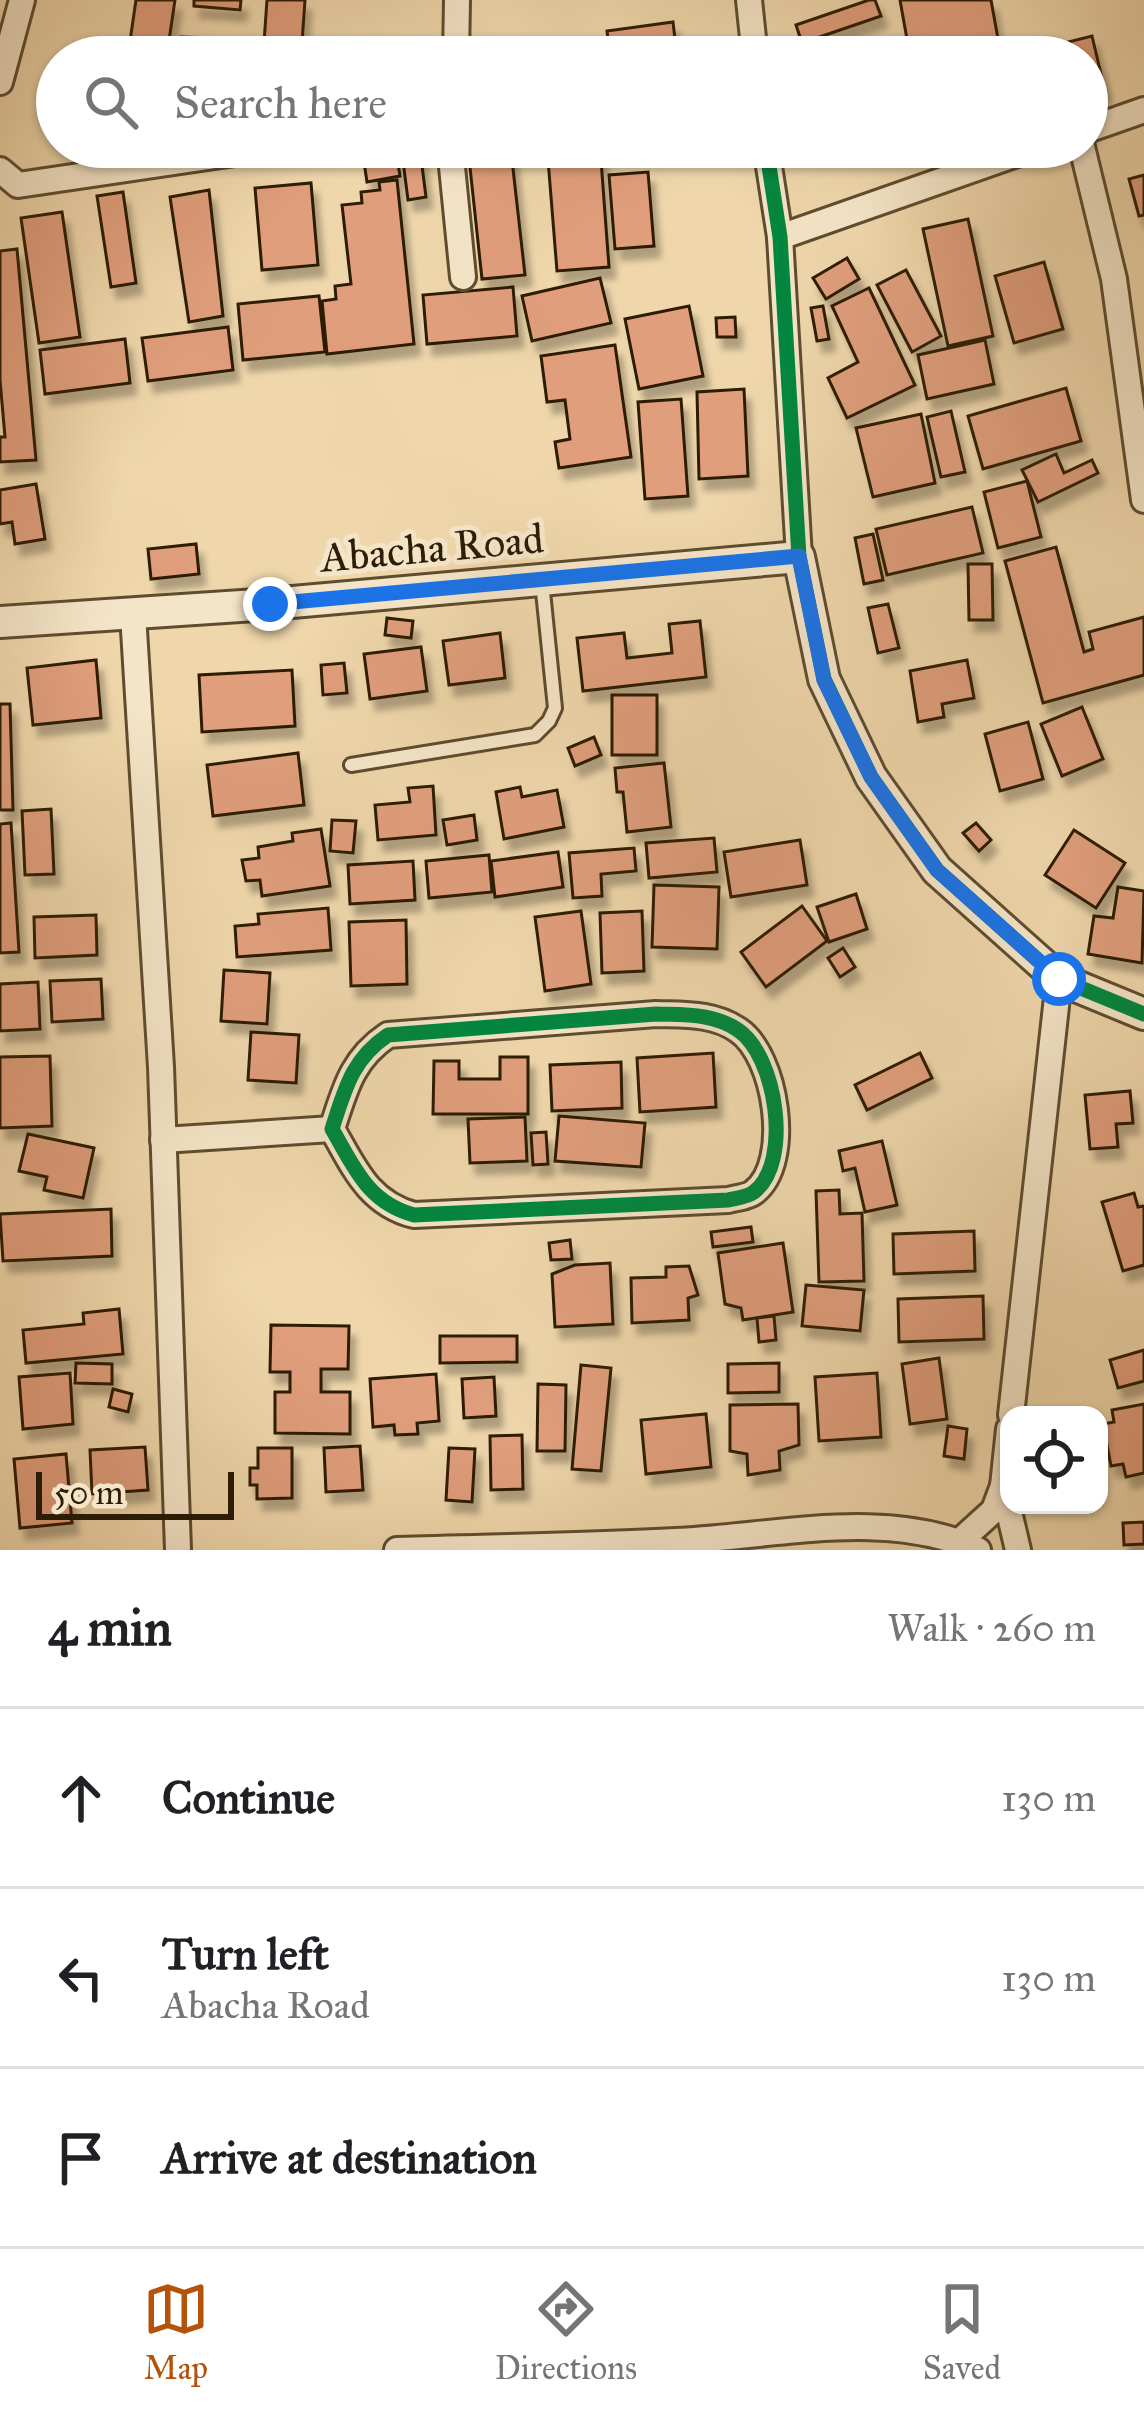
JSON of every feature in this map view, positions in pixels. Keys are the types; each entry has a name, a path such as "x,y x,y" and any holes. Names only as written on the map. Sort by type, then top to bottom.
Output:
{"street":[{"path":"0,82 22,0"},
{"path":"456,36 457,0"},
{"path":"749,0 753,36"},
{"path":"1108,123 1144,110"},
{"path":"6,184 122,168"},
{"path":"452,168 463,277"},
{"path":"769,168 780,236 799,556 824,680 871,777 937,870 1059,979 1144,1014"},
{"path":"780,236 976,168"},
{"path":"1087,168 1114,279 1144,500"},
{"name":"Abacha Road","path":"0,622 799,556"},
{"path":"133,614 164,1140 178,1550"},
{"path":"1012,1406 1059,979"},
{"path":"656,1014 711,1016 757,1046 770,1078 776,1148 771,1172 752,1194 728,1200 414,1215 389,1209 367,1190 332,1129 352,1067 388,1035 656,1014"},
{"path":"164,1140 332,1129"},
{"path":"397,1550 679,1541 862,1529 898,1529 969,1546 1000,1494"},
{"path":"1010,1514 1018,1550"}],"lane":[{"path":"351,765 535,735 550,721 554,708 541,580"}],"building":[{"path":"136,0 175,0 170,36 131,36"},
{"path":"194,0 241,0 240,10 194,6"},
{"path":"267,0 305,0 302,36 264,36"},
{"path":"869,0 875,0 881,16 822,36 800,36 796,25"},
{"path":"900,0 991,0 997,36 906,36"},
{"path":"673,22 675,36 608,36 607,31"},
{"path":"365,168 399,168 400,176 367,182"},
{"path":"404,168 422,168 426,197 408,200"},
{"path":"470,168 513,168 525,275 482,279"},
{"path":"549,168 602,168 609,267 557,271"},
{"path":"648,172 654,246 615,249 609,175"},
{"path":"1144,175 1144,215 1139,216 1129,179"},
{"path":"397,180 414,344 327,354 322,301 336,299 335,286 351,284 342,205 362,203 361,192 380,190 379,182"},
{"path":"311,183 318,265 262,270 255,188"},
{"path":"209,190 223,316 189,322 170,197"},
{"path":"123,192 136,283 111,287 97,196"},
{"path":"62,212 80,337 39,343 21,218"},
{"path":"968,219 993,336 948,346 923,229"},
{"path":"17,249 36,460 0,462 0,437 5,437 0,251"},
{"path":"847,258 859,279 826,299 813,278"},
{"path":"1044,262 1063,329 1014,343 995,276"},
{"path":"906,270 941,336 912,352 877,285"},
{"path":"600,278 611,323 532,341 522,296"},
{"path":"513,287 517,336 427,344 423,295"},
{"path":"869,288 915,385 847,418 828,378 858,362 832,306"},
{"path":"319,296 325,352 243,360 238,304"},
{"path":"689,306 703,376 639,389 625,319"},
{"path":"823,306 829,339 817,341 811,308"},
{"path":"735,317 736,337 717,337 716,318"},
{"path":"228,327 233,370 148,381 142,338"},
{"path":"125,339 130,383 45,394 40,350"},
{"path":"985,340 994,384 927,399 918,355"},
{"path":"615,345 631,457 559,468 555,442 570,439 565,400 547,402 541,356"},
{"path":"1066,388 1081,441 983,469 968,416"},
{"path":"744,389 748,476 699,479 697,392"},
{"path":"681,399 688,496 645,499 638,402"},
{"path":"951,411 965,472 941,477 927,417"},
{"path":"921,414 935,483 873,497 856,428"},
{"path":"1056,454 1064,473 1092,460 1098,473 1038,502 1022,470"},
{"path":"1027,481 1041,537 998,548 984,492"},
{"path":"36,484 45,539 15,544 12,522 0,524 0,490"},
{"path":"972,507 983,553 887,575 876,529"},
{"path":"873,534 883,580 864,584 855,538"},
{"path":"196,544 199,574 151,579 148,549"},
{"path":"1056,547 1084,652 1093,649 1089,632 1144,617 1144,675 1043,703 1005,561"},
{"path":"968,564 992,564 993,620 969,620"},
{"path":"888,604 899,648 878,653 868,608"},
{"path":"387,618 413,621 411,638 385,635"},
{"path":"700,621 706,677 583,691 577,638 624,633 627,658 672,653 669,624"},
{"path":"500,633 505,678 449,685 443,641"},
{"path":"421,647 427,691 370,699 364,654"},
{"path":"96,660 101,718 33,725 27,668"},
{"path":"967,660 974,698 942,704 944,717 918,722 910,671"},
{"path":"344,663 347,693 323,695 321,665"},
{"path":"292,670 295,726 202,732 199,675"},
{"path":"612,695 657,695 657,755 612,755"},
{"path":"0,704 10,704 13,810 0,810"},
{"path":"1082,707 1103,759 1062,776 1041,724"},
{"path":"1028,722 1043,779 1000,791 985,734"},
{"path":"594,737 601,755 575,766 568,748"},
{"path":"298,753 304,805 213,816 207,765"},
{"path":"664,763 671,827 627,832 615,768"},
{"path":"433,786 436,835 378,840 375,805 410,802 408,788"},
{"path":"520,787 522,797 557,790 564,827 504,839 496,792"},
{"path":"51,809 54,874 25,875 22,811"},
{"path":"474,815 477,840 447,845 443,820"},
{"path":"332,820 356,821 353,853 330,851"},
{"path":"11,823 19,952 0,953 0,824"},
{"path":"976,823 991,840 979,851 963,833"},
{"path":"321,829 330,886 262,896 260,880 246,881 242,860 259,858 258,847 293,841 292,833"},
{"path":"1074,830 1125,863 1096,908 1045,875"},
{"path":"714,838 717,872 649,878 646,843"},
{"path":"800,840 807,885 731,897 724,852"},
{"path":"634,848 636,871 601,874 602,896 573,898 569,853"},
{"path":"558,852 563,887 495,897 491,861"},
{"path":"489,855 492,892 429,898 426,861"},
{"path":"413,861 415,900 350,904 348,865"},
{"path":"654,885 719,887 717,949 652,947"},
{"path":"1118,887 1144,891 1142,963 1088,954 1094,916 1113,918"},
{"path":"856,894 867,929 829,942 817,907"},
{"path":"802,906 827,941 766,987 741,952"},
{"path":"328,908 331,950 237,957 235,926 259,924 258,914"},
{"path":"581,911 591,984 545,991 535,917"},
{"path":"642,911 644,971 602,973 600,913"},
{"path":"96,915 97,955 35,958 34,917"},
{"path":"406,920 407,984 351,986 349,922"},
{"path":"843,948 855,967 840,977 828,958"},
{"path":"224,970 270,973 267,1024 221,1021"},
{"path":"101,979 103,1019 52,1022 50,981"},
{"path":"38,982 40,1029 0,1031 0,984"},
{"path":"251,1032 299,1035 296,1083 248,1080"},
{"path":"713,1053 716,1107 640,1112 637,1058"},
{"path":"920,1053 932,1078 867,1110 855,1085"},
{"path":"50,1056 52,1126 0,1128 0,1057"},
{"path":"500,1057 528,1057 528,1114 433,1114 434,1061 459,1061 459,1079 500,1079"},
{"path":"621,1062 622,1108 552,1111 550,1065"},
{"path":"1130,1091 1133,1123 1116,1124 1118,1147 1090,1149 1085,1095"},
{"path":"559,1116 645,1123 641,1167 555,1161"},
{"path":"525,1117 527,1161 470,1163 468,1119"},
{"path":"546,1132 548,1164 533,1165 531,1133"},
{"path":"28,1134 94,1148 83,1198 44,1190 47,1177 19,1171"},
{"path":"882,1141 897,1205 865,1212 855,1168 843,1171 839,1151"},
{"path":"839,1190 840,1214 862,1213 864,1281 819,1282 816,1191"},
{"path":"1134,1193 1138,1207 1144,1206 1144,1265 1123,1271 1102,1202"},
{"path":"111,1209 112,1256 3,1261 0,1214"},
{"path":"751,1227 753,1242 713,1247 711,1232"},
{"path":"974,1231 975,1271 894,1274 893,1234"},
{"path":"570,1240 572,1259 551,1260 549,1243"},
{"path":"783,1243 793,1312 743,1320 741,1308 725,1304 718,1253"},
{"path":"610,1263 613,1324 555,1327 552,1274 575,1265"},
{"path":"689,1266 698,1295 688,1298 689,1320 632,1323 631,1278 666,1277 666,1267"},
{"path":"806,1285 864,1290 860,1331 802,1326"},
{"path":"983,1296 984,1339 899,1342 898,1299"},
{"path":"119,1309 123,1354 26,1363 23,1330 84,1324 83,1313"},
{"path":"774,1316 776,1340 759,1342 757,1318"},
{"path":"271,1325 349,1326 348,1369 321,1369 321,1392 350,1392 350,1434 275,1433 275,1392 290,1392 290,1372 270,1372"},
{"path":"440,1336 517,1336 517,1362 440,1363"},
{"path":"1144,1350 1144,1381 1118,1388 1110,1360"},
{"path":"939,1358 947,1419 910,1424 902,1364"},
{"path":"76,1363 112,1364 112,1384 75,1383"},
{"path":"779,1363 779,1392 728,1393 728,1364"},
{"path":"581,1365 611,1368 601,1471 572,1469"},
{"path":"70,1373 73,1424 23,1429 19,1377"},
{"path":"877,1373 881,1437 819,1441 815,1377"},
{"path":"436,1374 439,1421 417,1423 418,1434 395,1435 394,1425 373,1427 370,1379"},
{"path":"494,1377 496,1416 464,1418 462,1379"},
{"path":"538,1384 566,1385 565,1451 537,1451"},
{"path":"113,1389 132,1394 128,1412 109,1407"},
{"path":"798,1404 799,1445 779,1451 780,1470 748,1475 747,1454 730,1451 730,1405"},
{"path":"1144,1404 1144,1473 1126,1477 1123,1464 1111,1466 1108,1423 1114,1422 1112,1410"},
{"path":"706,1414 711,1467 646,1474 641,1420"},
{"path":"948,1426 967,1429 964,1459 944,1456"},
{"path":"522,1435 523,1489 491,1490 490,1436"},
{"path":"360,1446 363,1490 326,1492 324,1448"},
{"path":"145,1447 148,1490 92,1494 90,1450"},
{"path":"258,1448 292,1448 292,1498 257,1499 257,1485 250,1485 250,1468 258,1468"},
{"path":"449,1448 475,1449 472,1502 446,1500"},
{"path":"66,1454 72,1523 20,1528 14,1459"},
{"path":"1144,1522 1144,1544 1124,1545 1123,1523"}],"cycle path":[{"path":"769,168 780,237 799,557 824,679 871,777 937,870 1059,979 1144,1014"},
{"path":"656,1014 698,1016 728,1024 751,1043 762,1062 775,1109 776,1134 766,1177 751,1194 728,1200 414,1215 374,1193 332,1129 358,1065 388,1035 656,1014"}],"route":[{"path":"270,604 799,556 824,680 871,777 937,870 1059,979"}]}
